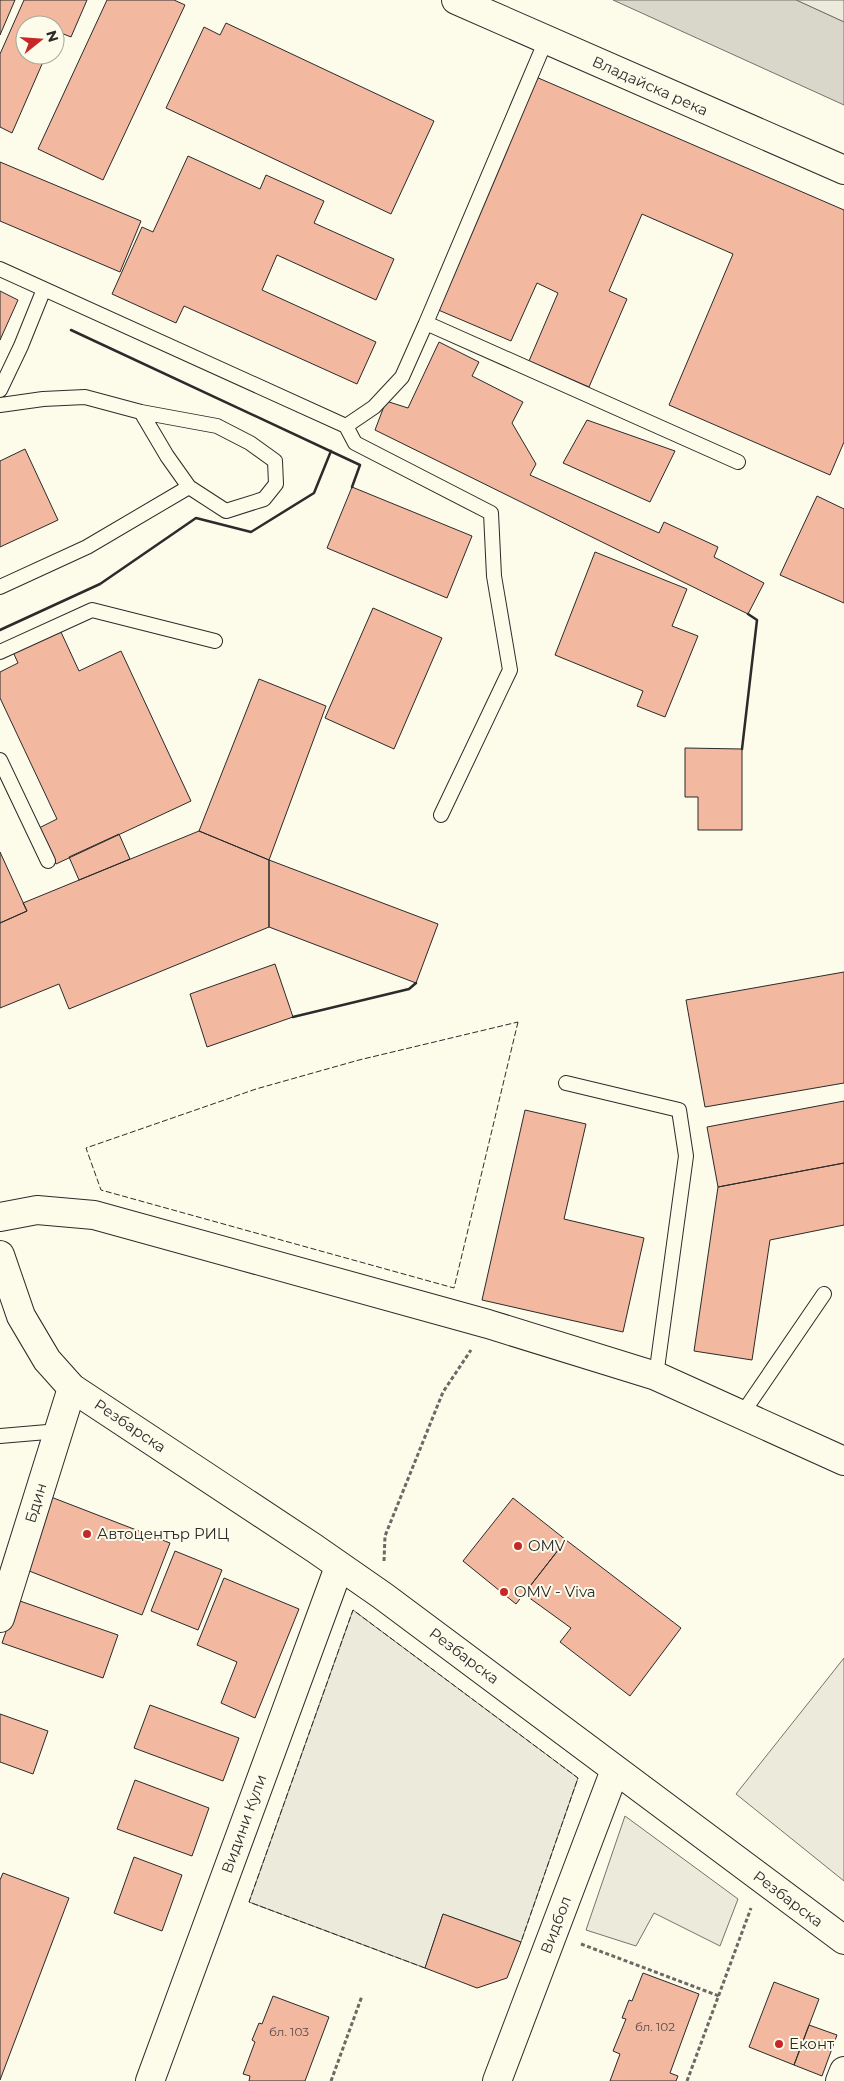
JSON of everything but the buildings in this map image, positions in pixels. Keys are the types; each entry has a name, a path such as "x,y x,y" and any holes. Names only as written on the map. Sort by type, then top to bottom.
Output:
{"street":[{"name":"Владайска река","path":"456,0 844,170"},
{"path":"0,1217 37,1210 94,1215 488,1324 656,1376 844,1461"},
{"name":"Резбарска","path":"0,1255 21,1316 47,1360 72,1388 383,1596 844,1940"},
{"name":"Бдин","path":"0,1618 72,1388"},
{"name":"Видини Кули","path":"150,2081 339,1566"},
{"name":"Видбол","path":"497,2081 615,1770"},
{"path":"840,2081 844,2071"}],"lane":[{"path":"346,426 374,407 402,377 546,40"},
{"path":"0,269 346,426 354,443 491,513 494,576 510,670 441,815"},
{"path":"0,390 21,346 44,289"},
{"path":"426,323 738,462"},
{"path":"0,405 43,399 85,397 141,412 217,426 250,442 275,461 276,484 264,499 226,511 189,487 167,456 141,412"},
{"path":"0,587 87,547 189,487"},
{"path":"0,652 92,610 215,642"},
{"path":"0,760 48,860"},
{"path":"566,1082 679,1110 686,1156 656,1376"},
{"path":"742,1414 824,1294"},
{"path":"0,1436 58,1431"}],"path":[{"path":"383,1596 385,1536 443,1392 488,1324"},
{"path":"687,2081 762,1880"},
{"path":"553,1933 719,1996"},
{"path":"331,2081 362,1996"}],"shaded area":[{"path":"613,0 796,0 844,22 844,105"},
{"path":"796,0 844,0 844,22"},
{"path":"353,1610 578,1778 521,1942 443,1914 425,1968 249,1902"},
{"path":"844,1658 844,1881 736,1794"},
{"path":"625,1816 738,1899 720,1946 654,1913 636,1946 586,1930"}],"fence":[{"path":"518,1022 454,1288 101,1190 86,1148 256,1089 359,1060 518,1022"},
{"path":"425,1968 249,1902 353,1610 578,1778 521,1942"}],"wall":[{"path":"71,330 360,465 352,487"},
{"path":"0,630 100,584 196,518 251,532 314,493 331,451"},
{"path":"742,749 757,620 748,614"},
{"path":"293,1017 409,989 416,983"}],"place":[{"name":"Автоцентър РИЦ","path":"87,1534"},
{"name":"OMV","path":"518,1546"},
{"name":"OMV - Viva","path":"504,1592"},
{"name":"Еконт","path":"779,2044"}]}
